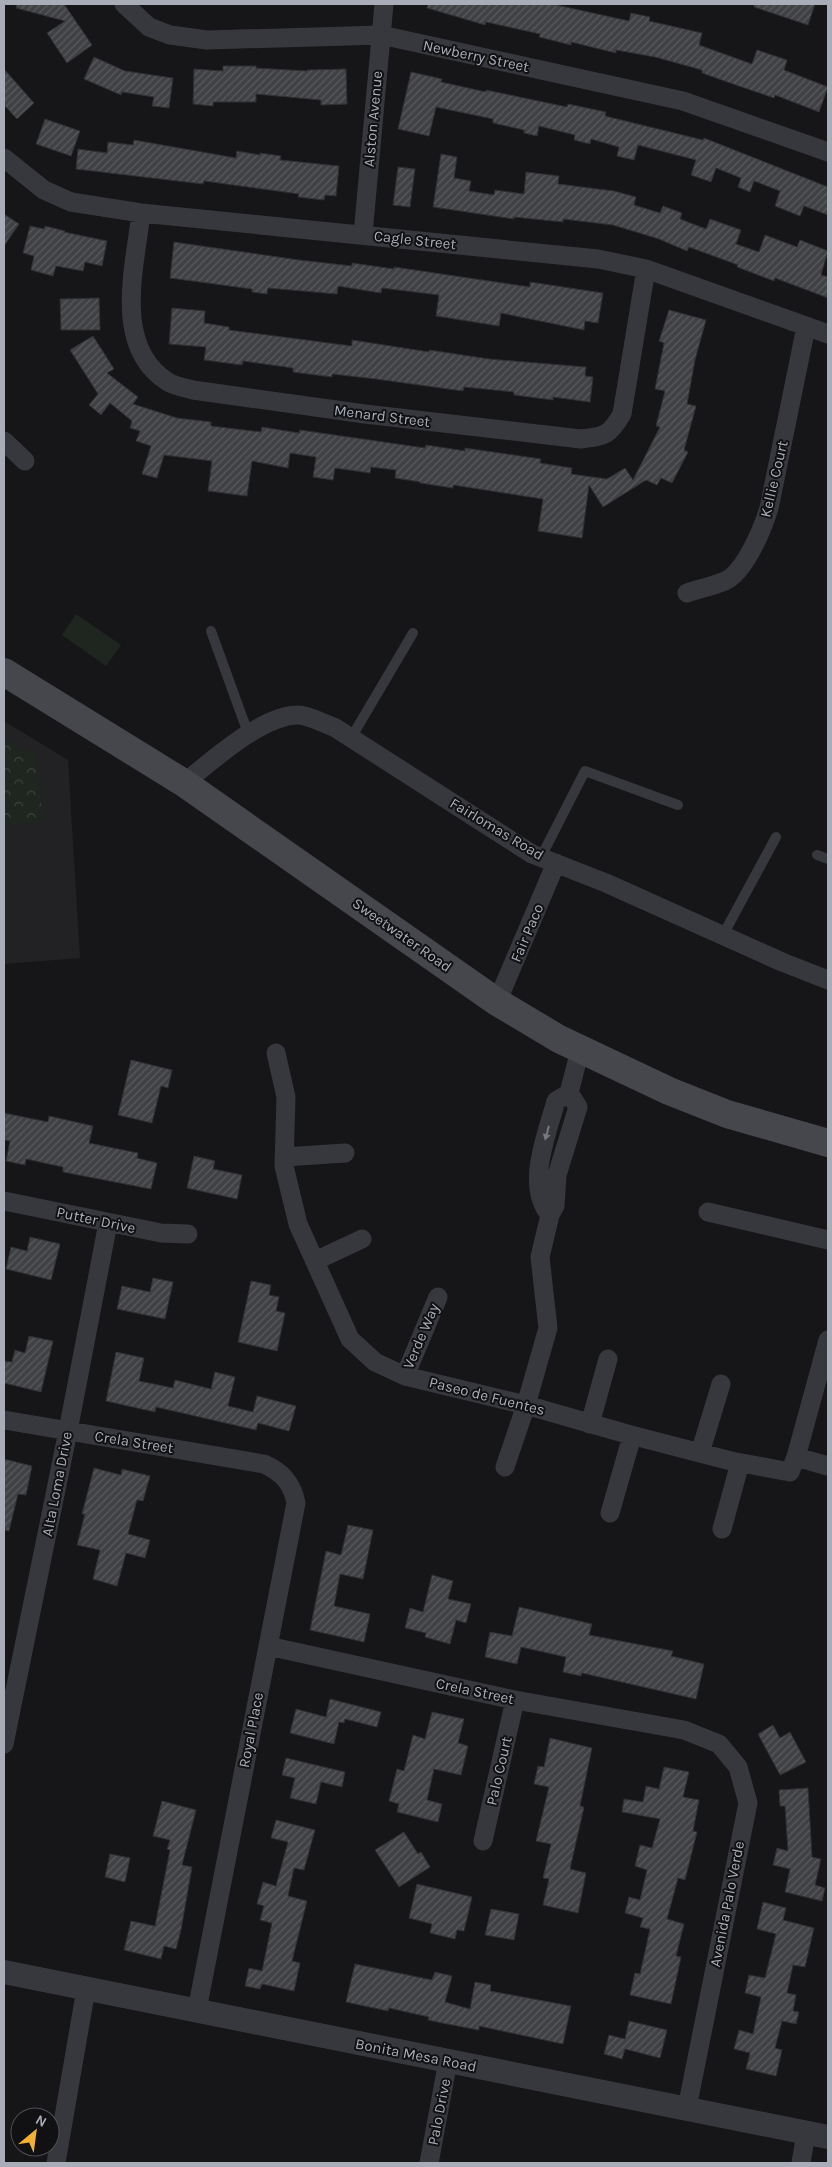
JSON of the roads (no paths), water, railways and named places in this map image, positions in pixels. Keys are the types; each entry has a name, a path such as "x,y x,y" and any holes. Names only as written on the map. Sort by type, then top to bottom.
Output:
{"main road":[{"name":"Sweetwater Road","path":"4,672 184,783 497,1002 580,1050 669,1091 728,1114 828,1143"}],"street":[{"name":"Newberry Street","path":"124,4 149,27 170,35 207,40 381,35 683,101 828,152"},
{"name":"Alston Avenue","path":"363,234 384,4"},
{"name":"Cagle Street","path":"4,158 44,190 71,202 141,213 598,259 646,269 828,334"},
{"name":"Menard Street","path":"141,213 131,298 132,332 139,351 150,367 169,382 193,390 355,413 581,439 603,436 615,426 622,414 646,269"},
{"name":"Kellie Court","path":"687,592 726,580 744,560 759,536 769,508 806,327"},
{"path":"4,441 25,461"},
{"name":"Fairlomas Road","path":"184,783 248,734 284,717 299,715 334,728 351,738 524,849 606,882 828,980"},
{"name":"Fair Paco","path":"497,1002 548,860"},
{"path":"505,1466 526,1405 548,1328 540,1256 550,1215 543,1207 538,1170 556,1101 569,1093 580,1050"},
{"name":"Paseo de Fuentes","path":"276,1053 286,1097 284,1166 298,1224 350,1339 375,1362 405,1376 526,1405 632,1436 740,1463 790,1472 796,1458"},
{"path":"284,1157 345,1153"},
{"name":"Putter Drive","path":"4,1201 161,1234 188,1234"},
{"path":"708,1212 828,1240"},
{"name":"Alta Loma Drive","path":"4,1744 108,1223"},
{"path":"315,1261 362,1239"},
{"name":"Verde Way","path":"405,1376 438,1297"},
{"path":"828,1340 796,1458 828,1466"},
{"path":"590,1424 608,1359"},
{"path":"700,1453 721,1384"},
{"name":"Crela Street","path":"4,1420 264,1464"},
{"path":"610,1513 632,1436"},
{"path":"722,1529 740,1463"},
{"name":"Royal Place","path":"197,2010 296,1503 291,1486 286,1478 280,1472 264,1464"},
{"name":"Crela Street","path":"268,1646 515,1700 684,1730"},
{"name":"Palo Court","path":"483,1842 515,1700"},
{"name":"Avenida Palo Verde","path":"684,1730 718,1744 738,1766 748,1802 687,2108"},
{"name":"Bonita Mesa Road","path":"4,1972 817,2135"},
{"path":"56,2163 86,1989"},
{"name":"Palo Drive","path":"429,2163 448,2061"},
{"path":"801,2163 817,2135"}],"lane":[{"path":"211,631 248,734"},
{"path":"351,738 413,633"},
{"path":"548,860 585,771 678,805"},
{"path":"723,935 776,837"},
{"path":"817,854 828,859"}]}
